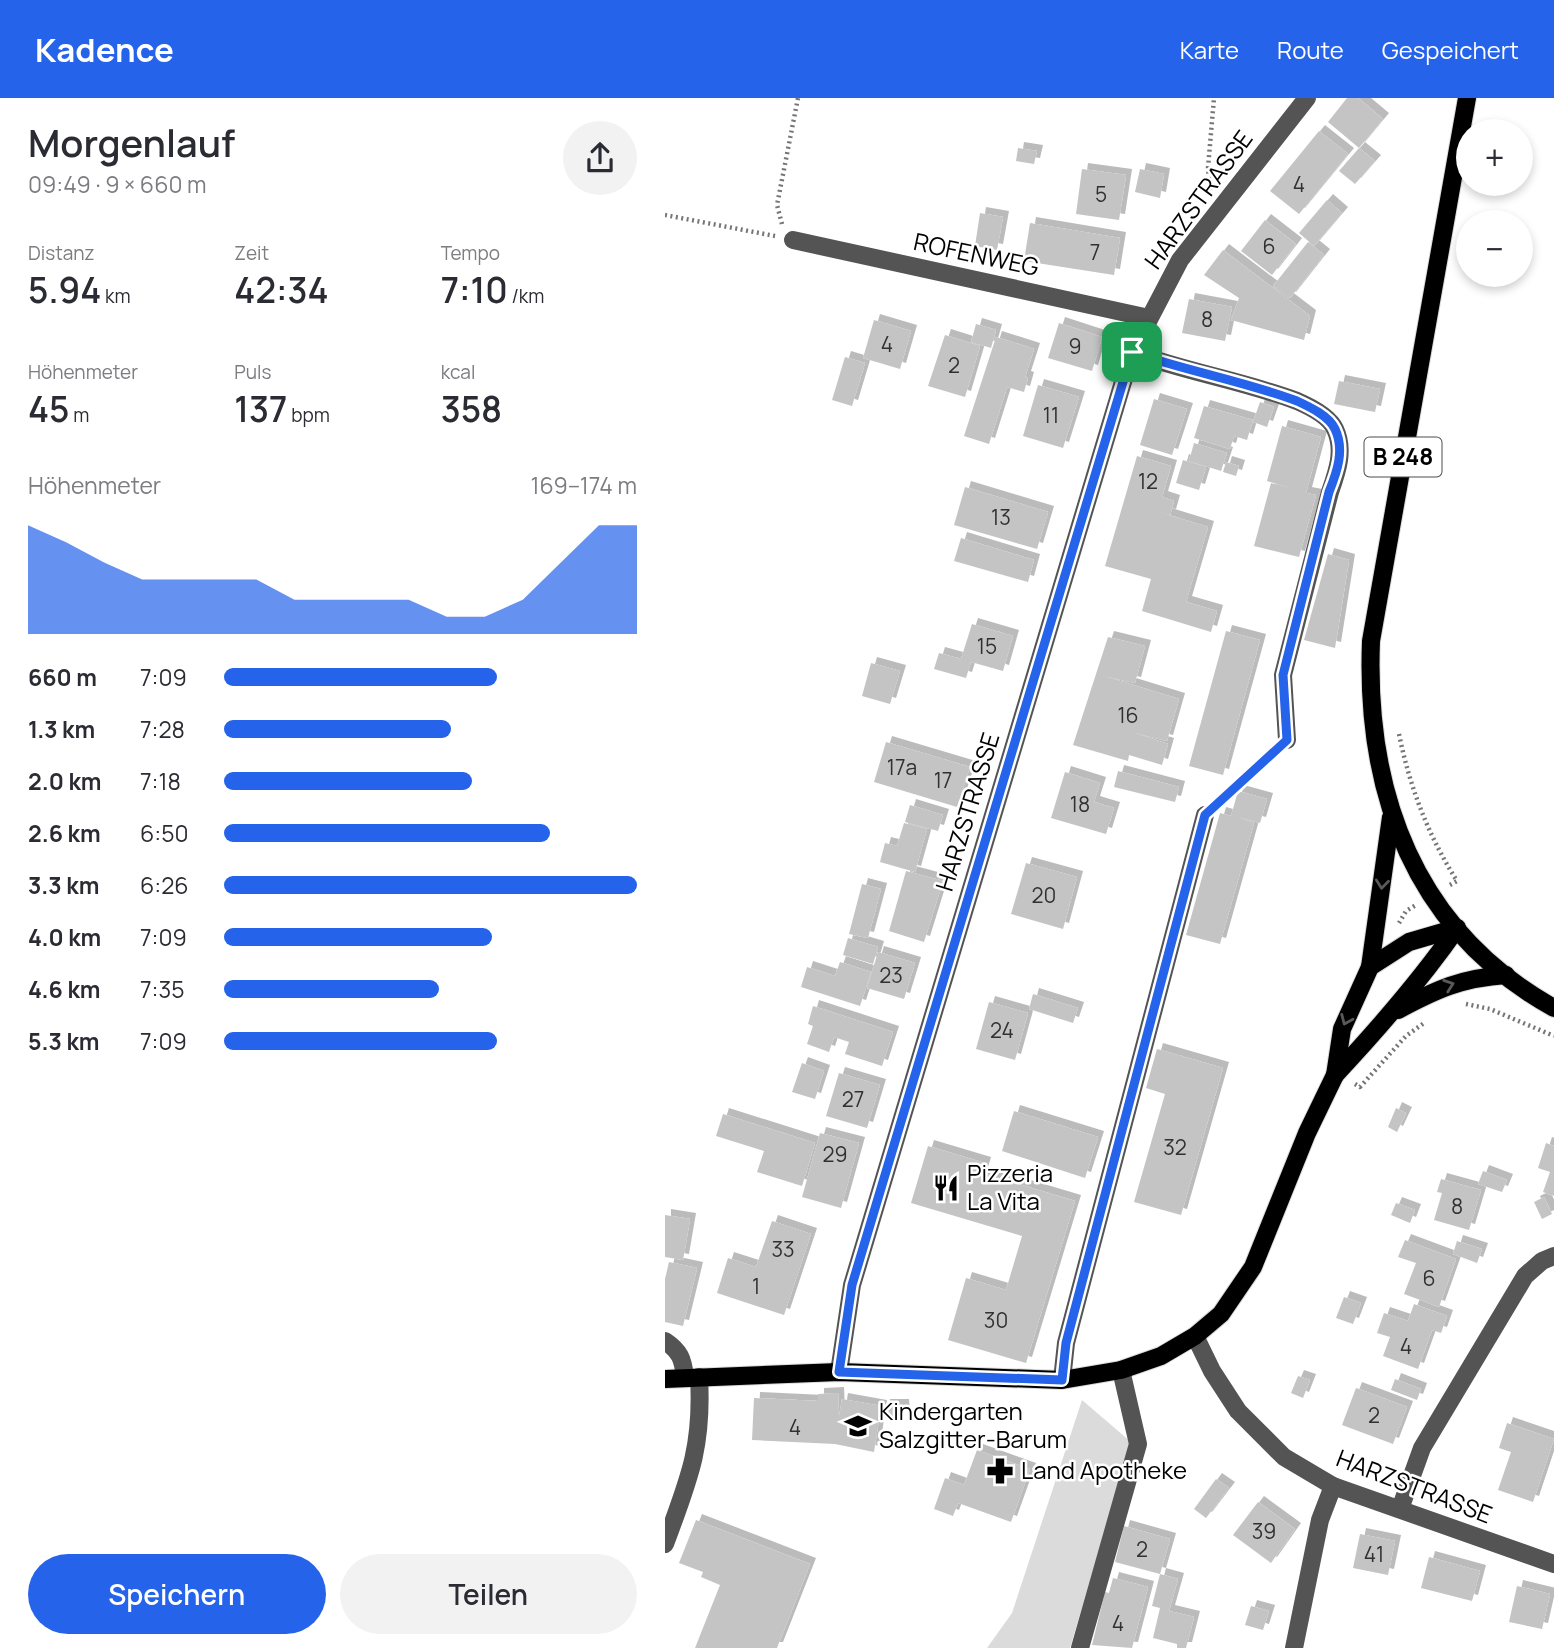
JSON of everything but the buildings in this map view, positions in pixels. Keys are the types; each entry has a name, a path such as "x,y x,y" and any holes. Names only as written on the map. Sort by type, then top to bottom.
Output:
{"main road":[{"name":"B 248","path":"1467,98 1371,640 1370,683 1374,732 1391,817 1419,874 1457,928 1506,975 1554,1008"},
{"path":"665,1378 839,1372 1062,1380 1121,1370 1161,1356 1195,1336 1235,1297 1253,1268 1307,1133 1335,1075 1342,1029 1370,967 1391,817"},
{"path":"1370,967 1409,942 1457,928"},
{"path":"1335,1075 1395,1011 1412,984 1428,969 1457,928"},
{"path":"1395,1011 1439,988 1469,978 1506,975"}],"street":[{"name":"HARZSTRASSE","path":"839,1372 852,1285 1132,352 1180,260 1307,98"},
{"name":"ROFENWEG","path":"793,240 1149,318"},
{"path":"1132,352 1174,367 1298,402 1324,415 1335,428 1340,446 1339,468 1329,492 1283,675 1287,740"},
{"path":"1062,1380 1066,1343 1205,815"},
{"path":"1400,1509 1422,1448 1525,1276 1542,1261 1554,1256"},
{"name":"HARZSTRASSE","path":"1195,1336 1212,1371 1238,1411 1258,1434 1284,1457 1333,1486 1554,1564"},
{"path":"665,1341 677,1349 692,1377 699,1442 695,1461 665,1544"},
{"path":"1080,1648 1138,1444 1121,1370"},
{"path":"1294,1648 1320,1520 1333,1486"}],"path":[{"path":"793,240 781,223 777,205 798,98"},
{"path":"1213,215 1208,168 1215,98"},
{"path":"665,215 793,240"},
{"path":"1399,732 1416,801 1431,838 1457,881"},
{"path":"1205,815 1287,740"},
{"path":"1458,1006 1477,1005 1554,1036"},
{"path":"1335,1075 1360,1087 1406,1036 1428,1020"}],"shaded area":[{"path":"1082,1400 1131,1442 1070,1648 987,1648 1012,1613"}],"place":[{"name":"Pizzeria La Vita","path":"946,1188"},
{"name":"Kindergarten Salzgitter-Barum","path":"858,1426"},
{"name":"Land Apotheke","path":"1000,1471"}],"route":[{"path":"1132,352 1174,367 1298,402 1324,415 1335,428 1340,446 1339,468 1329,492 1283,675 1287,740 1205,815 1066,1343 1062,1380 839,1372 852,1285 1132,352"}]}
